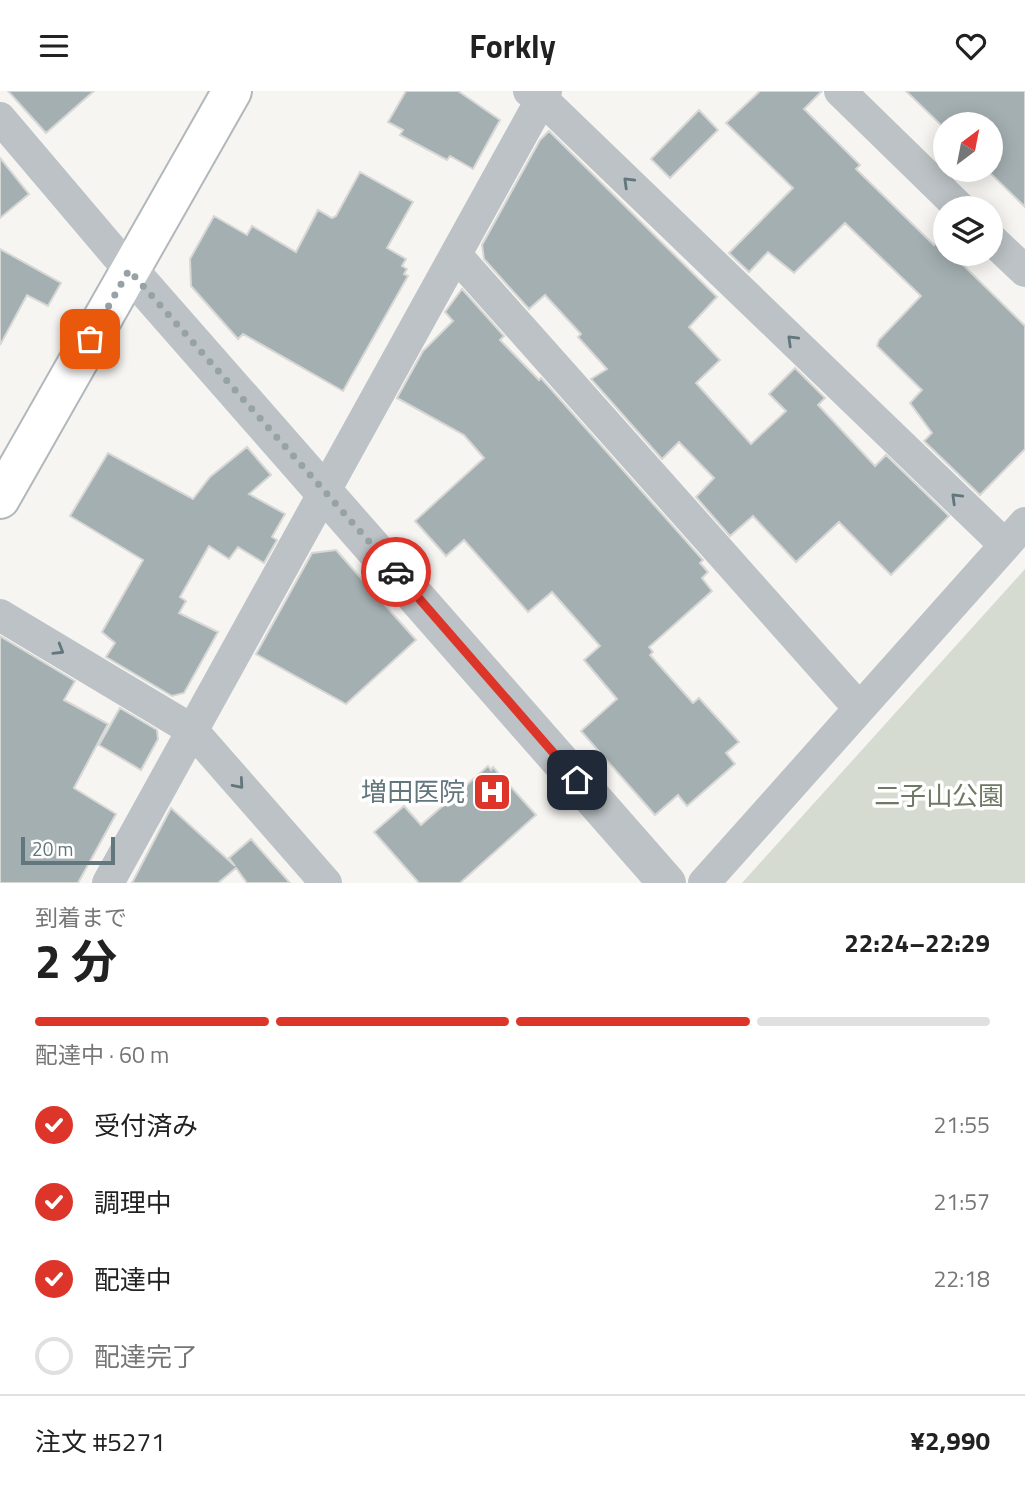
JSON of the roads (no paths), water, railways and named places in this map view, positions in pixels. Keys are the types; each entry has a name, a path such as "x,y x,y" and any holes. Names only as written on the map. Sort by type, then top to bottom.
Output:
{"main road":[{"path":"0,499 232,91"}],"street":[{"path":"840,91 948,196"},
{"path":"108,883 456,255 539,93 1015,534 704,883"},
{"path":"0,118 129,270 326,491 667,883"},
{"path":"1003,250 1025,271"},
{"path":"456,255 859,708"},
{"path":"0,615 192,730 326,883"}],"place":[{"name":"増田医院","path":"492,792"}],"park label":[{"name":"二子山公園","path":"939,796"}]}
